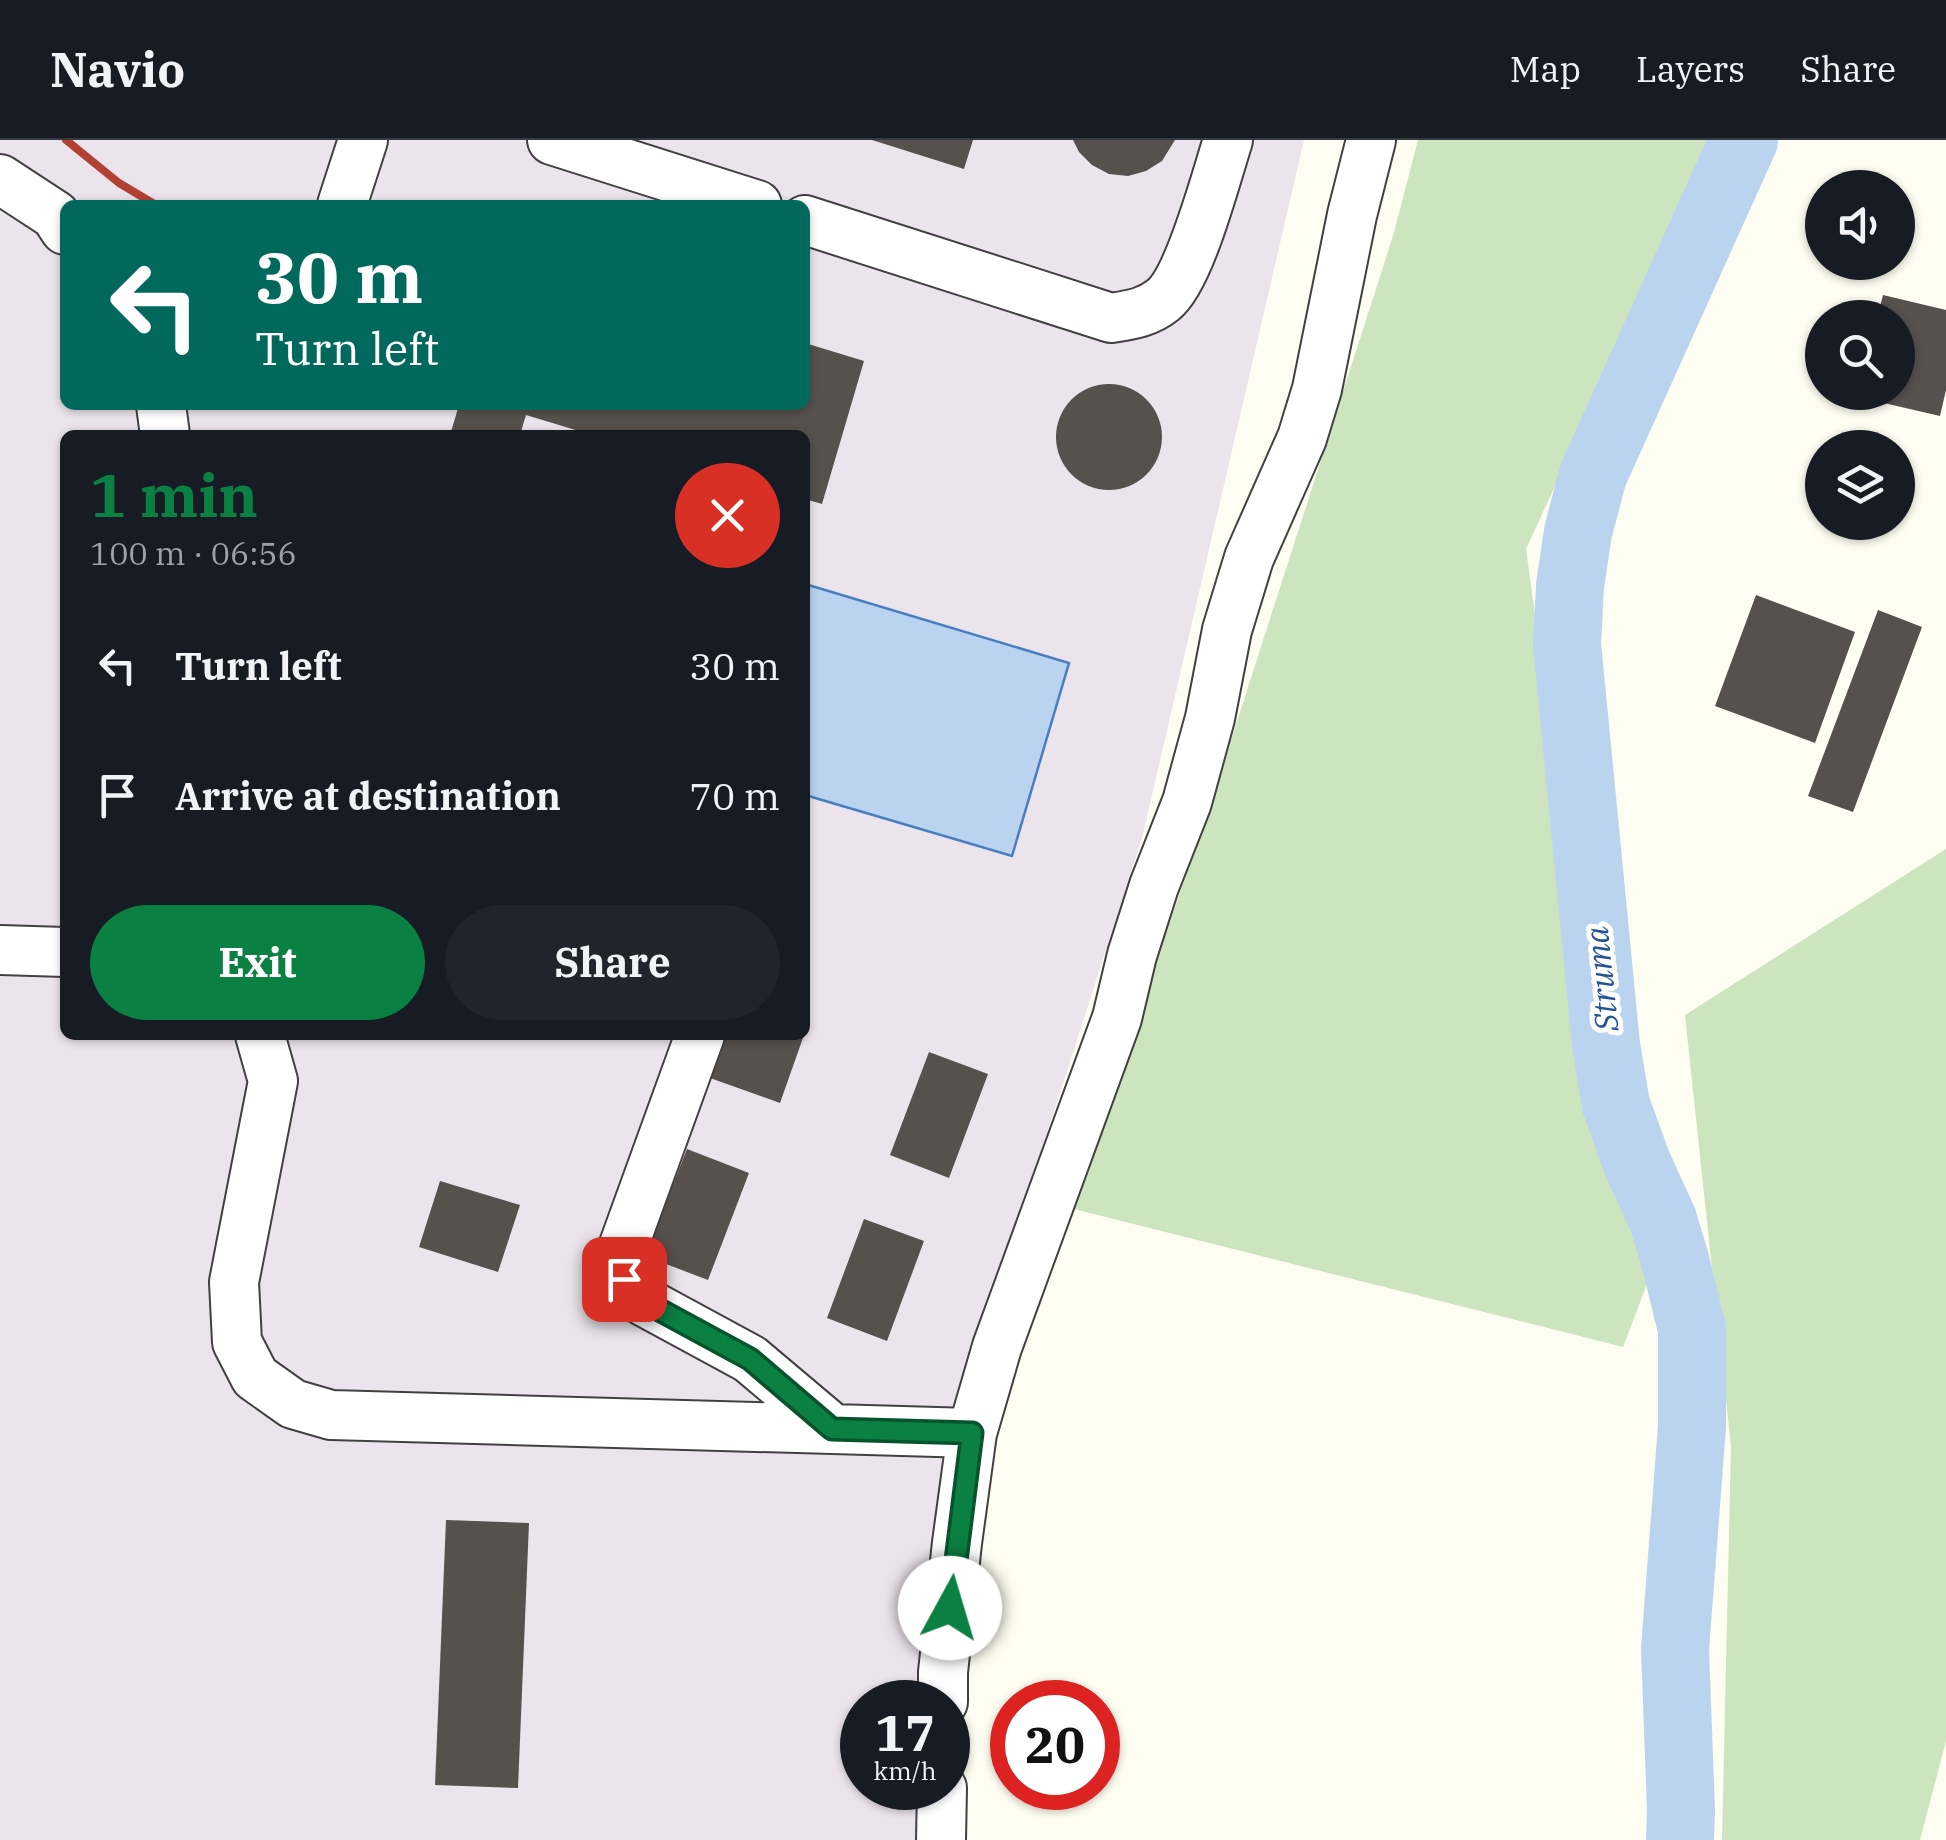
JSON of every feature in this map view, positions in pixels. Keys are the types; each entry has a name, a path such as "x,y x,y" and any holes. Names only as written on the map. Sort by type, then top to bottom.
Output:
{"lane":[{"path":"344,200 363,140"},
{"path":"552,140 741,200"},
{"path":"810,222 1111,318 1140,313 1165,299 1186,269 1228,140"},
{"path":"944,1680 956,1543 972,1433 998,1347 1117,1018 1154,886 1187,802 1210,718 1227,630 1249,558 1307,422 1371,140"},
{"path":"0,179 55,215 60,222"},
{"path":"0,950 60,952"},
{"path":"261,1040 273,1081 234,1282 236,1342 256,1377 293,1404 330,1414 972,1433"},
{"path":"698,1040 620,1253 624,1279 643,1301 750,1359 832,1429"},
{"path":"941,1840 942,1810"}],"shaded area":[{"path":"0,140 1304,140 1142,838 955,1419 940,1680 840,1680 840,1810 933,1810 931,1840 0,1840"}],"green space":[{"path":"1418,140 1714,140 1526,549 1607,1143 1652,1271 1623,1347 1070,1208 1205,821 1393,236"},
{"path":"1946,849 1946,1741 1920,1840 1722,1840 1731,1447 1685,1015"}],"water":[{"path":"810,585 1069,663 1012,856 810,796"}],"building":[{"path":"872,140 973,140 964,169"},
{"path":"1073,140 1175,140 1162,161 1128,176 1109,174 1092,165"},
{"path":"1915,303 1946,310 1946,390 1940,416 1914,410"},
{"path":"810,345 864,361 822,504 810,500 810,430 576,430 526,415 522,430 452,430 458,410 810,410"},
{"path":"1109,384 1129,388 1147,399 1158,417 1162,437 1158,457 1147,475 1129,486 1109,490 1089,486 1071,475 1060,457 1056,437 1060,417 1071,399 1089,388"},
{"path":"1756,595 1855,632 1815,743 1715,706"},
{"path":"1878,610 1922,627 1853,812 1808,796"},
{"path":"723,1040 802,1040 780,1103 710,1078"},
{"path":"929,1052 988,1074 949,1178 890,1155"},
{"path":"687,1149 749,1173 708,1280 645,1256"},
{"path":"440,1181 520,1205 498,1272 419,1247"},
{"path":"864,1219 924,1241 887,1341 827,1318"},
{"path":"446,1520 529,1523 518,1788 435,1785"}],"waterway":[{"name":"Struma","path":"1680,1840 1675,1649 1692,1426 1692,1329 1663,1220 1616,1105 1606,1045 1567,644 1578,532 1593,475 1744,140"}],"railway":[{"path":"66,140 119,183 148,200"}],"route":[{"path":"624,1279 643,1301 750,1359 832,1429 972,1433 950,1608"}]}
